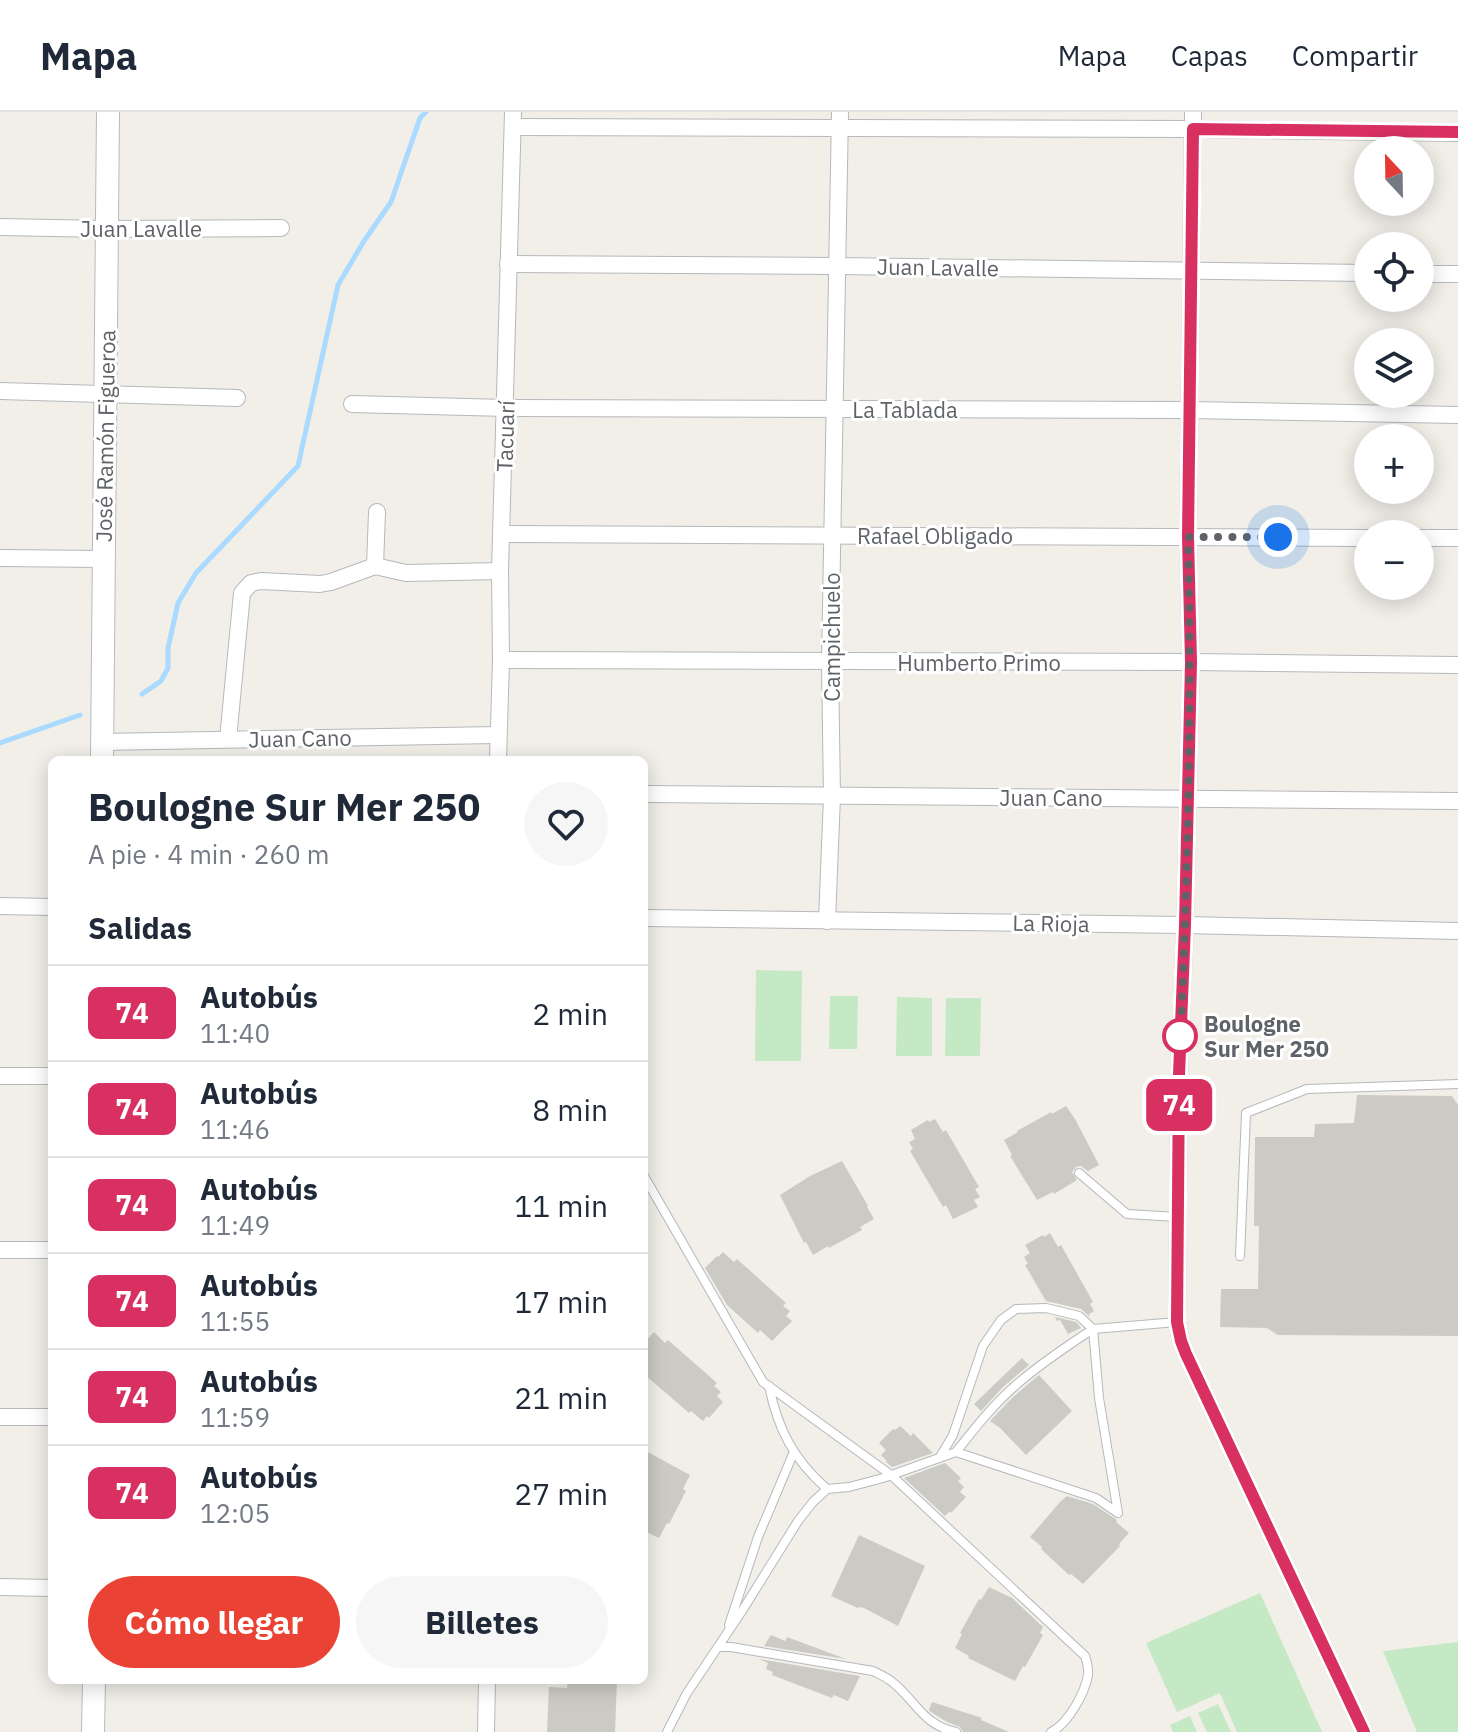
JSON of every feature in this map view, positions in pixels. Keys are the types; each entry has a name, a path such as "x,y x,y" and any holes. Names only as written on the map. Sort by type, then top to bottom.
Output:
{"main road":[{"name":"José Ramón Figueroa","path":"102,751 108,112"},
{"path":"93,1732 94,1684"}],"street":[{"path":"513,120 1193,121 1458,133"},
{"name":"Tacuarí","path":"498,756 513,120"},
{"name":"Campichuelo","path":"827,921 832,796 830,662 840,120"},
{"path":"1193,121 1188,537 1191,662 1179,1075 1177,1322 1186,1354 1364,1732"},
{"name":"Juan Lavalle","path":"0,227 281,228"},
{"name":"Juan Lavalle","path":"508,264 1354,273"},
{"path":"1434,274 1458,274"},
{"path":"0,391 237,398"},
{"name":"La Tablada","path":"352,404 506,408 1189,410 1458,415"},
{"path":"375,566 377,512"},
{"name":"Rafael Obligado","path":"502,534 1354,538"},
{"path":"1434,538 1458,538"},
{"path":"0,558 103,559"},
{"path":"228,739 242,593 251,583 320,584 375,566 406,573 500,571"},
{"name":"Humberto Primo","path":"501,660 1458,665"},
{"name":"Juan Cano","path":"102,751 228,739 497,735"},
{"name":"Juan Cano","path":"648,794 1458,801"},
{"path":"0,906 48,907"},
{"name":"La Rioja","path":"648,918 1458,931"},
{"path":"0,1076 48,1076"},
{"path":"0,1250 48,1250"},
{"path":"0,1417 48,1417"},
{"path":"0,1587 48,1588"},
{"path":"486,1732 487,1684"}],"lane":[{"path":"1240,1256 1246,1113 1307,1089 1458,1084"},
{"path":"1079,1173 1127,1214 1178,1217"},
{"path":"648,1183 763,1382 891,1475 1085,1656 1089,1671 1082,1697 1057,1729 1051,1732"},
{"path":"940,1457 953,1435 983,1346 1001,1320 1016,1309 1046,1308 1079,1316 1093,1329 1099,1398 1118,1513 1096,1498 956,1452"},
{"path":"667,1732 687,1693 798,1521 827,1489 849,1487 891,1475 956,1452 982,1419 1016,1385 1093,1329 1177,1322"},
{"path":"769,1386 773,1406 793,1454 827,1489"},
{"path":"725,1637 758,1537 793,1454"},
{"path":"718,1647 873,1671 892,1681 937,1726 956,1732"}],"green space":[{"path":"756,970 802,971 801,1061 755,1061"},
{"path":"830,996 858,996 857,1049 829,1049"},
{"path":"897,997 932,998 932,1056 896,1056"},
{"path":"946,998 981,998 980,1056 945,1056"},
{"path":"1260,1593 1322,1732 1237,1732 1220,1693 1177,1712 1146,1643"},
{"path":"1458,1642 1458,1732 1417,1732 1383,1651"},
{"path":"1218,1704 1231,1732 1207,1732 1198,1713"},
{"path":"1190,1716 1197,1732 1173,1732 1170,1725"}],"building":[{"path":"1357,1095 1452,1096 1458,1105 1458,1336 1278,1335 1267,1328 1220,1327 1221,1289 1258,1289 1259,1226 1254,1226 1255,1137 1314,1137 1315,1124 1354,1123"},
{"path":"1066,1106 1099,1165 1088,1171 1081,1166 1076,1167 1072,1172 1077,1180 1037,1200 1010,1156 1004,1140"},
{"path":"935,1119 943,1132 946,1130 979,1187 975,1189 980,1197 974,1200 978,1207 953,1219 910,1151 913,1149 909,1142 915,1139 911,1130"},
{"path":"842,1161 874,1219 860,1227 862,1230 813,1255 780,1195"},
{"path":"1050,1233 1058,1247 1061,1245 1093,1302 1090,1304 1094,1311 1089,1314 1090,1317 1081,1309 1046,1301 1025,1265 1028,1264 1024,1257 1030,1253 1025,1245"},
{"path":"723,1252 734,1262 737,1259 786,1303 783,1306 790,1311 786,1316 792,1321 772,1341 760,1330 758,1333 727,1305 705,1268"},
{"path":"1055,1317 1076,1322 1081,1328 1068,1334"},
{"path":"654,1332 665,1343 668,1340 717,1383 714,1386 721,1392 717,1396 723,1402 709,1418 707,1416 703,1421 691,1411 689,1413 648,1377 648,1339"},
{"path":"1022,1358 1029,1365 981,1411 974,1404"},
{"path":"1039,1375 1072,1411 1026,1455 990,1421"},
{"path":"900,1426 911,1436 913,1433 933,1453 892,1467 881,1455 886,1450 879,1443"},
{"path":"648,1452 690,1475 683,1489 686,1491 659,1538 648,1533"},
{"path":"945,1463 961,1478 958,1481 964,1487 960,1492 966,1497 945,1516 904,1478"},
{"path":"1067,1496 1093,1504 1117,1520 1129,1533 1083,1584 1069,1575 1030,1537"},
{"path":"859,1535 925,1566 898,1626 864,1608 831,1596"},
{"path":"989,1587 1012,1598 1043,1627 1040,1633 1043,1635 1015,1681 968,1658 955,1648 960,1633"},
{"path":"771,1635 785,1641 787,1637 846,1659 764,1646"},
{"path":"759,1659 860,1676 848,1701 772,1675 773,1672 766,1669 768,1663"},
{"path":"568,1684 617,1684 615,1732 547,1732 549,1687 567,1688"},
{"path":"932,1702 982,1718 1009,1732 963,1732 960,1727 931,1712"}],"waterway":[{"path":"142,694 161,681 168,668 168,648 178,603 196,573 298,466 338,285 391,202 420,118 426,112"},
{"path":"0,743 80,715"}],"bus line":[{"name":"74","path":"1364,1732 1186,1354 1177,1322 1179,1075 1191,662 1188,537 1193,129 1458,132"}],"place":[{"name":"Boulogne Sur Mer 250","path":"1180,1036"}],"route":[{"path":"1180,1036 1180,1045 1191,662 1188,537 1278,537"}]}
